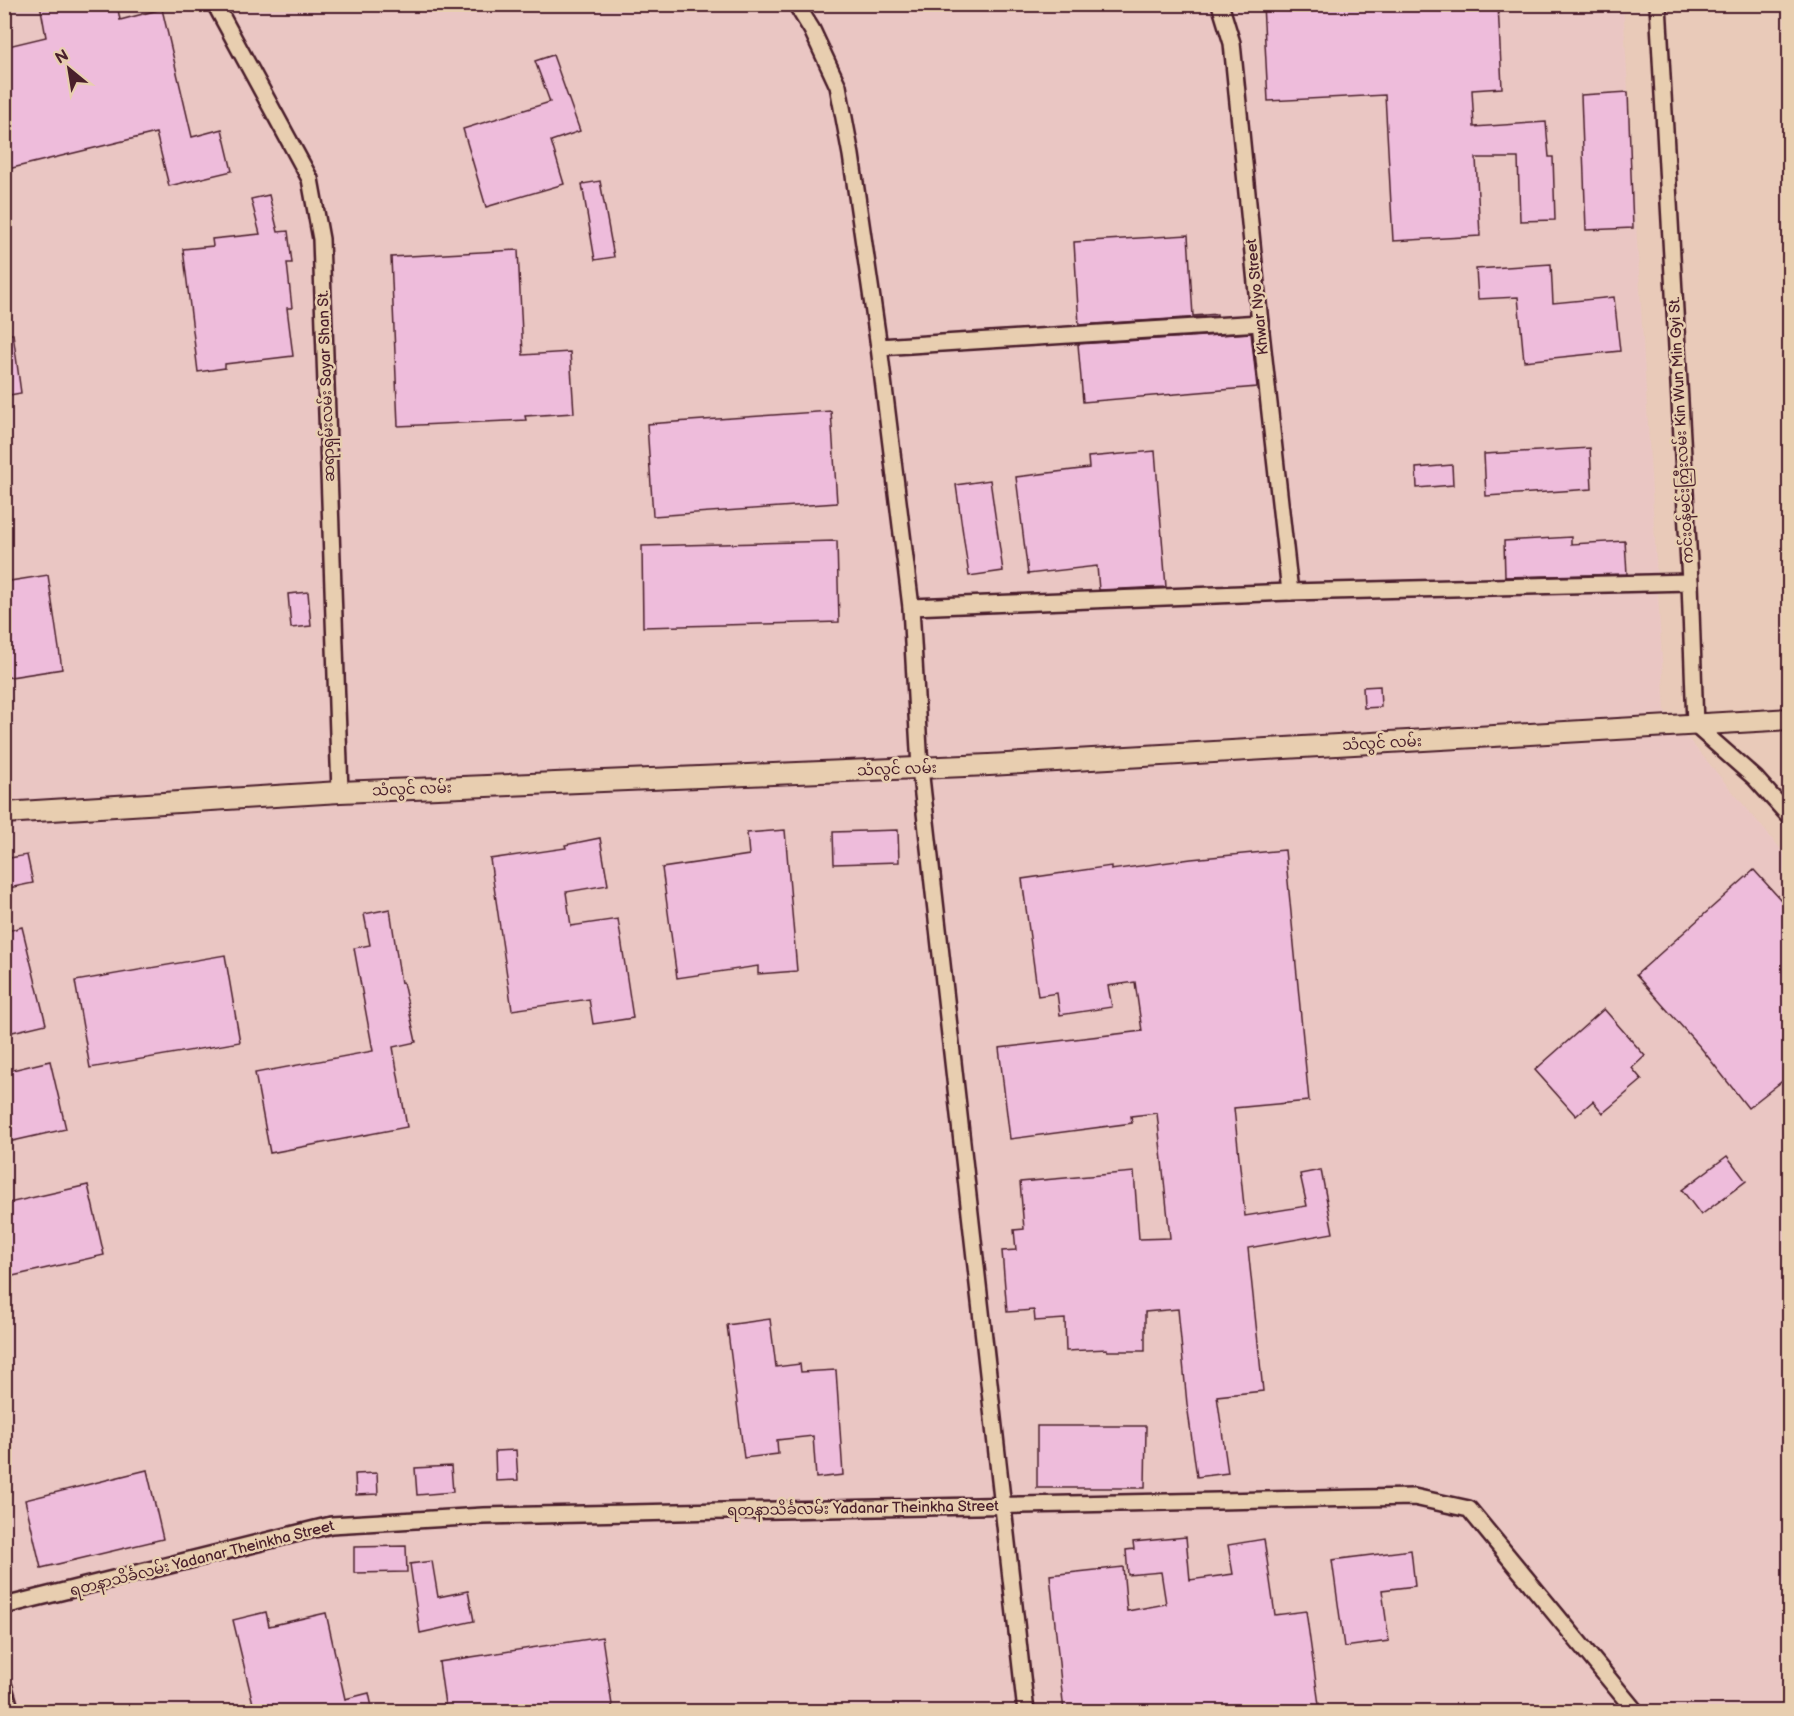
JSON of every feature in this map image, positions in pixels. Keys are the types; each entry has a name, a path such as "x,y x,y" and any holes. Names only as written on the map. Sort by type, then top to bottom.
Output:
{"street":[{"name":"ဆရာရှမ်းလမ်း Sayar Shan St.","path":"215,4 310,179 321,239 340,792"},
{"path":"796,4 812,30 838,86 851,155 879,347 911,608 920,768 1026,1712"},
{"name":"Khwar Nyo Street","path":"1220,4 1232,43 1290,592"},
{"name":"ကင်းဝန်မင်းကြီးလမ်း Kin Wun Min Gyi St.","path":"1658,4 1690,582 1695,725"},
{"path":"879,347 1260,323"},
{"path":"911,608 1290,592 1690,582"},
{"name":"သံလွင် လမ်း","path":"4,813 340,792 920,768 1790,719"},
{"path":"1695,725 1755,778 1790,817"},
{"name":"ရတနာသိင်္ခလမ်း Yadanar Theinkha Street","path":"4,1606 331,1525 483,1516 1414,1497 1469,1509 1636,1712"},
{"path":"4,1687 11,1712"}],"shaded area":[{"path":"5,5 1623,5 1665,711 1789,859 1789,1711 5,1712"}],"building":[{"path":"40,4 117,4 120,20 162,9 192,137 222,129 232,171 169,186 156,133 4,170 4,47 46,37"},
{"path":"1263,4 1498,4 1502,88 1472,90 1474,127 1546,122 1549,157 1553,157 1555,220 1520,221 1518,158 1476,158 1480,236 1393,241 1385,95 1268,101"},
{"path":"553,55 580,131 551,141 564,184 486,207 463,129 550,102 535,61"},
{"path":"1628,92 1633,228 1586,230 1581,95"},
{"path":"600,181 614,257 595,260 582,184"},
{"path":"269,195 278,232 288,231 292,263 287,263 292,308 287,308 293,356 225,364 225,368 198,372 183,249 213,246 212,239 260,234 251,199"},
{"path":"1188,235 1193,316 1217,314 1217,316 1079,325 1074,242"},
{"path":"518,250 523,355 570,352 574,413 525,416 526,420 398,426 391,257"},
{"path":"1551,264 1553,303 1614,297 1620,351 1524,361 1518,297 1478,299 1476,269"},
{"path":"1251,333 1257,387 1083,402 1078,344"},
{"path":"4,334 13,334 21,393 4,396"},
{"path":"831,411 837,503 653,516 647,424"},
{"path":"1590,448 1592,489 1486,496 1484,454"},
{"path":"1155,451 1166,587 1099,590 1097,566 1028,574 1016,477 1089,468 1088,457"},
{"path":"1452,465 1453,485 1417,488 1416,468"},
{"path":"990,480 1003,571 969,576 956,485"},
{"path":"1571,537 1571,544 1625,541 1627,574 1505,577 1504,541"},
{"path":"837,541 839,622 643,627 642,546"},
{"path":"48,575 62,669 4,678 4,582"},
{"path":"308,592 311,626 291,628 288,594"},
{"path":"1380,686 1381,707 1364,708 1363,687"},
{"path":"785,830 797,971 758,974 758,966 677,978 662,868 749,855 747,833"},
{"path":"898,830 899,862 834,864 833,832"},
{"path":"600,838 608,885 566,892 571,926 618,919 633,1018 593,1024 589,999 512,1010 490,859 566,848 565,845"},
{"path":"1285,850 1309,1101 1234,1108 1245,1216 1307,1206 1300,1174 1321,1170 1333,1233 1248,1248 1263,1391 1217,1396 1228,1473 1197,1477 1178,1309 1145,1312 1145,1351 1107,1351 1107,1349 1066,1351 1065,1319 1035,1321 1034,1310 1007,1312 1002,1251 1016,1250 1014,1230 1024,1229 1020,1182 1134,1172 1139,1239 1170,1238 1157,1113 1131,1116 1132,1123 1010,1139 999,1048 1142,1031 1135,982 1108,986 1112,1007 1060,1015 1057,993 1038,996 1022,879 1111,866 1111,870"},
{"path":"27,855 33,883 4,889 4,859"},
{"path":"1754,870 1790,910 1790,1075 1748,1108 1701,1048 1636,975"},
{"path":"390,909 401,983 403,982 416,1042 393,1047 407,1127 270,1153 255,1073 373,1051 354,948 370,945 364,914"},
{"path":"22,927 46,1024 4,1034 4,932"},
{"path":"225,955 240,1042 90,1068 75,981"},
{"path":"1604,1009 1645,1056 1632,1068 1642,1080 1603,1113 1593,1101 1576,1116 1535,1070"},
{"path":"50,1061 66,1129 4,1143 4,1072"},
{"path":"1727,1156 1746,1181 1701,1215 1682,1190"},
{"path":"88,1185 104,1255 4,1278 4,1204"},
{"path":"770,1319 776,1367 800,1364 801,1372 836,1370 843,1475 816,1478 813,1436 777,1440 778,1454 744,1458 727,1325"},
{"path":"1037,1426 1146,1426 1145,1488 1037,1488"},
{"path":"516,1450 518,1480 496,1481 495,1451"},
{"path":"451,1466 453,1492 417,1495 415,1468"},
{"path":"147,1470 163,1539 41,1568 25,1500"},
{"path":"377,1473 378,1494 356,1495 355,1474"},
{"path":"1186,1537 1190,1580 1233,1574 1228,1545 1264,1539 1275,1615 1306,1611 1320,1712 1064,1712 1050,1575 1123,1567 1127,1611 1166,1604 1161,1572 1128,1575 1126,1550 1134,1549 1133,1542"},
{"path":"406,1546 407,1572 354,1573 354,1547"},
{"path":"1411,1550 1415,1586 1382,1590 1389,1641 1344,1647 1332,1560"},
{"path":"432,1561 438,1597 468,1591 474,1621 420,1633 410,1564"},
{"path":"266,1612 269,1626 326,1613 345,1699 369,1693 373,1712 255,1712 233,1620"},
{"path":"602,1637 613,1712 446,1712 439,1662"}]}
